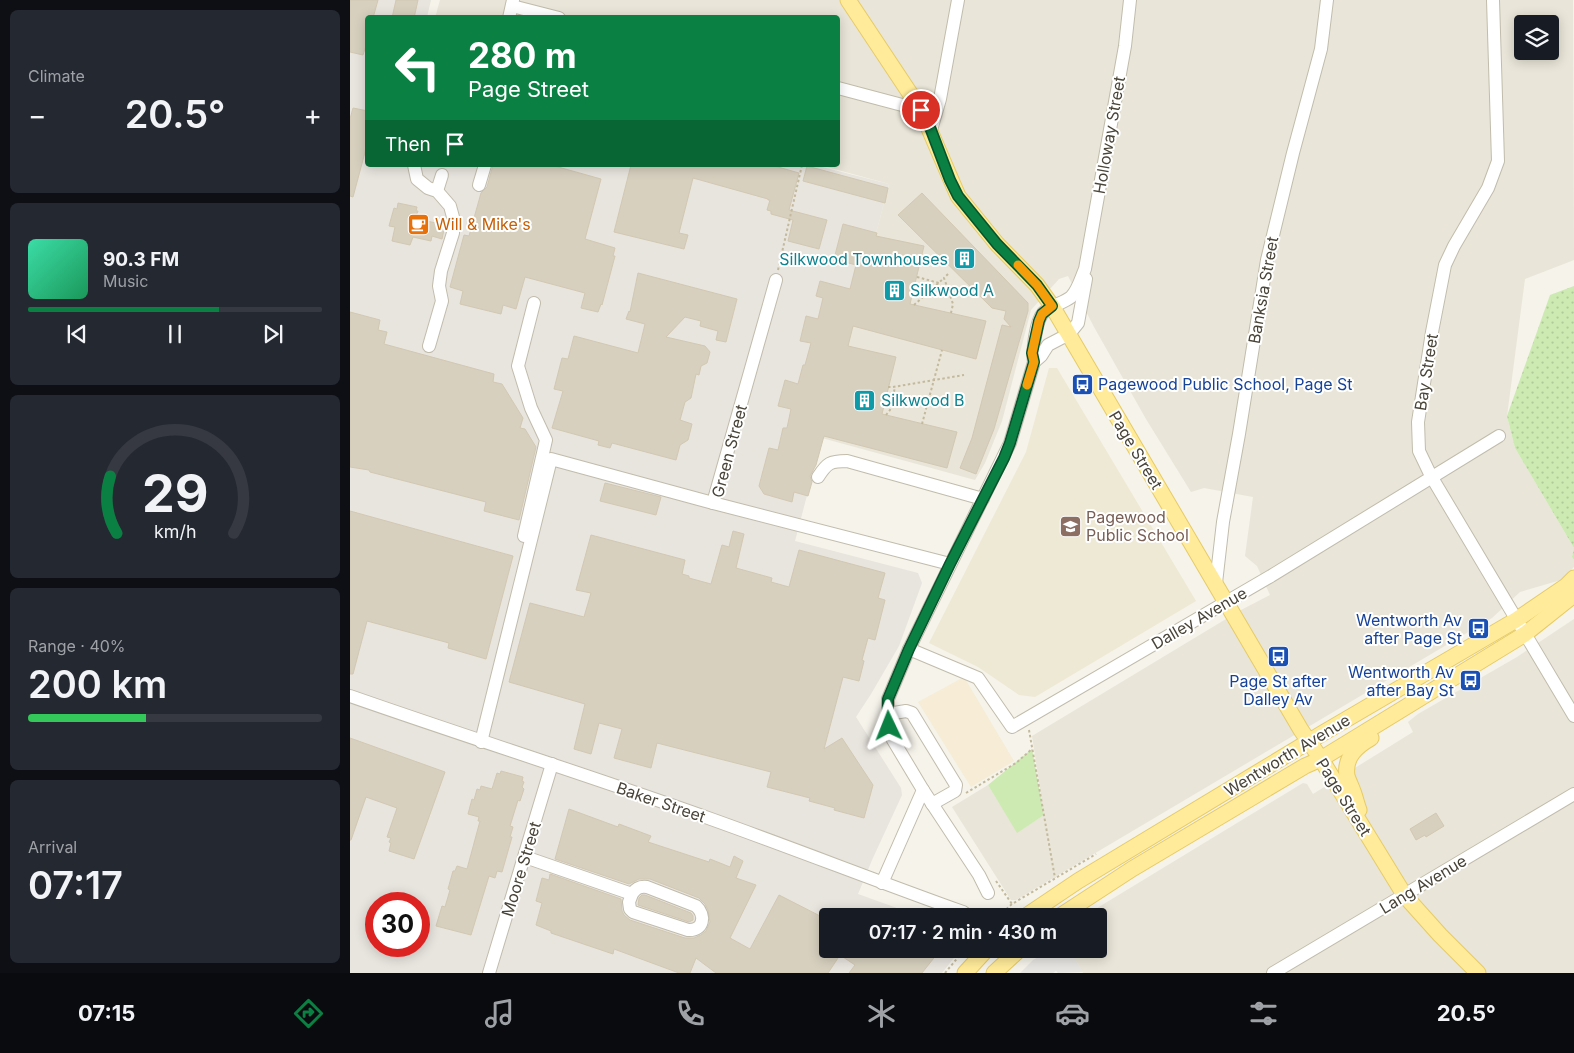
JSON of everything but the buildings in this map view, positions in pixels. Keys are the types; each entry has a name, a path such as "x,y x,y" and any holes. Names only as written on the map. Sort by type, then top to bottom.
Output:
{"main road":[{"name":"Page Street","path":"848,0 921,110 958,196 997,244 1037,285 1052,306 1309,742 1322,758 1405,896 1478,973"},
{"name":"Wentworth Avenue","path":"1038,908 1309,742 1516,620 1566,586 1574,578"},
{"name":"Wentworth Avenue","path":"1072,908 1199,829 1305,766 1322,758 1526,634 1574,595"},
{"path":"1365,830 1347,777 1348,761 1359,746 1383,732 1405,708"},
{"path":"965,973 979,958"},
{"path":"994,973 1006,958"}],"street":[{"path":"931,130 940,99 958,0"},
{"name":"Holloway Street","path":"1034,362 1041,356 1048,345 1069,334 1078,324 1085,286 1085,269 1123,55 1130,0"},
{"name":"Banksia Street","path":"1216,583 1223,522 1267,260 1321,49 1327,0"},
{"name":"Bay Street","path":"1493,0 1498,161 1488,188 1445,265 1418,422 1419,451 1431,476 1574,716"},
{"path":"511,8 545,15"},
{"path":"840,89 921,110"},
{"path":"414,167 417,179 428,188 438,192 450,206 453,217 453,233 441,271 439,286 442,301 429,346"},
{"path":"479,185 484,167"},
{"path":"438,192 442,175"},
{"name":"Holloway Street","path":"988,893 979,875 923,790 893,740 888,714 888,699 909,649 1010,443 1034,362 1032,353 1042,314 1052,306 1071,297 1076,291 1085,269"},
{"name":"Green Street","path":"776,280 713,503 950,564"},
{"path":"478,741 546,440 531,408 518,366 534,303"},
{"name":"Dalley Avenue","path":"909,649 978,678 1012,728 1271,576 1499,436"},
{"path":"478,741 551,459 713,503"},
{"path":"818,477 826,466 835,461 847,461 983,499"},
{"name":"Baker Street","path":"350,696 712,819 952,908"},
{"path":"888,714 906,711 912,713 956,785 955,791 932,804"},
{"name":"Moore Street","path":"489,973 552,764"},
{"path":"882,883 923,790"},
{"name":"Lang Avenue","path":"1273,973 1574,794"},
{"path":"525,857 632,894"},
{"path":"641,886 647,887 696,906 702,911 703,917 698,927 694,930 688,930 633,912 630,909 629,902 632,894 636,888 641,886"}],"path":[{"path":"776,280 802,167"},
{"path":"914,305 948,274"},
{"path":"917,276 939,282"},
{"path":"944,278 953,304 951,313"},
{"path":"922,424 942,350"},
{"path":"888,387 964,376"},
{"path":"886,415 890,410 895,387"},
{"path":"1027,720 1058,895"},
{"path":"966,793 1016,763 1032,749"},
{"path":"993,877 1012,904"},
{"path":"945,973 957,958"}],"shaded area":[{"path":"350,0 431,0 427,15 365,15 365,167 822,167 889,184 795,541 918,573 922,583 899,646 856,717 901,788 902,795 858,894 897,908 819,908 819,958 954,958 942,973 350,973"},
{"path":"440,0 1573,0 1574,260 1525,279 1507,416 1515,448 1574,548 1572,557 1574,567 1561,580 1520,592 1492,618 1016,900 1011,900 952,807 988,785 1017,832 1044,815 1032,736 1241,610 1270,595 1257,566 1245,556 1253,497 1204,488 1191,492 1146,419 1094,327 1068,276 1059,279 1031,310 1002,421 985,463 975,480 822,438 889,184 827,167 840,167 840,15 436,15"},
{"name":"Pagewood Public School","path":"1049,368 1057,368 1196,601 1035,697 1019,695 978,667 929,643 1026,452"},
{"path":"1574,619 1574,973 1083,973 1074,958 1107,958 1107,908 1097,908 1303,783 1307,784 1313,794 1413,732 1408,722 1418,714 1517,657"},
{"path":"964,677 1014,761 971,787 918,702"},
{"path":"1037,958 1074,958 1083,972 1020,973"}],"green space":[{"path":"1574,286 1574,548 1515,448 1507,416 1550,295"},
{"path":"1032,749 1044,815 1017,833 988,785"}],"slow traffic":[{"path":"1018,265 1037,285 1052,306 1042,314 1039,321 1032,353 1034,362 1027,385"}],"place":[{"name":"Will & Mike's","path":"419,224"},
{"name":"Silkwood Townhouses","path":"964,259"},
{"name":"Silkwood A","path":"894,290"},
{"name":"Pagewood Public School, Page St","path":"1082,384"},
{"name":"Silkwood B","path":"865,400"},
{"name":"Pagewood Public School","path":"1070,526"},
{"name":"Wentworth Av after Page St","path":"1478,629"},
{"name":"Page St after Dalley Av","path":"1278,657"},
{"name":"Wentworth Av after Bay St","path":"1470,681"}],"route":[{"path":"889,726 888,699 909,649 1004,458 1034,362 1032,353 1039,321 1042,314 1052,306 1037,285 997,244 958,196 921,110"}]}
